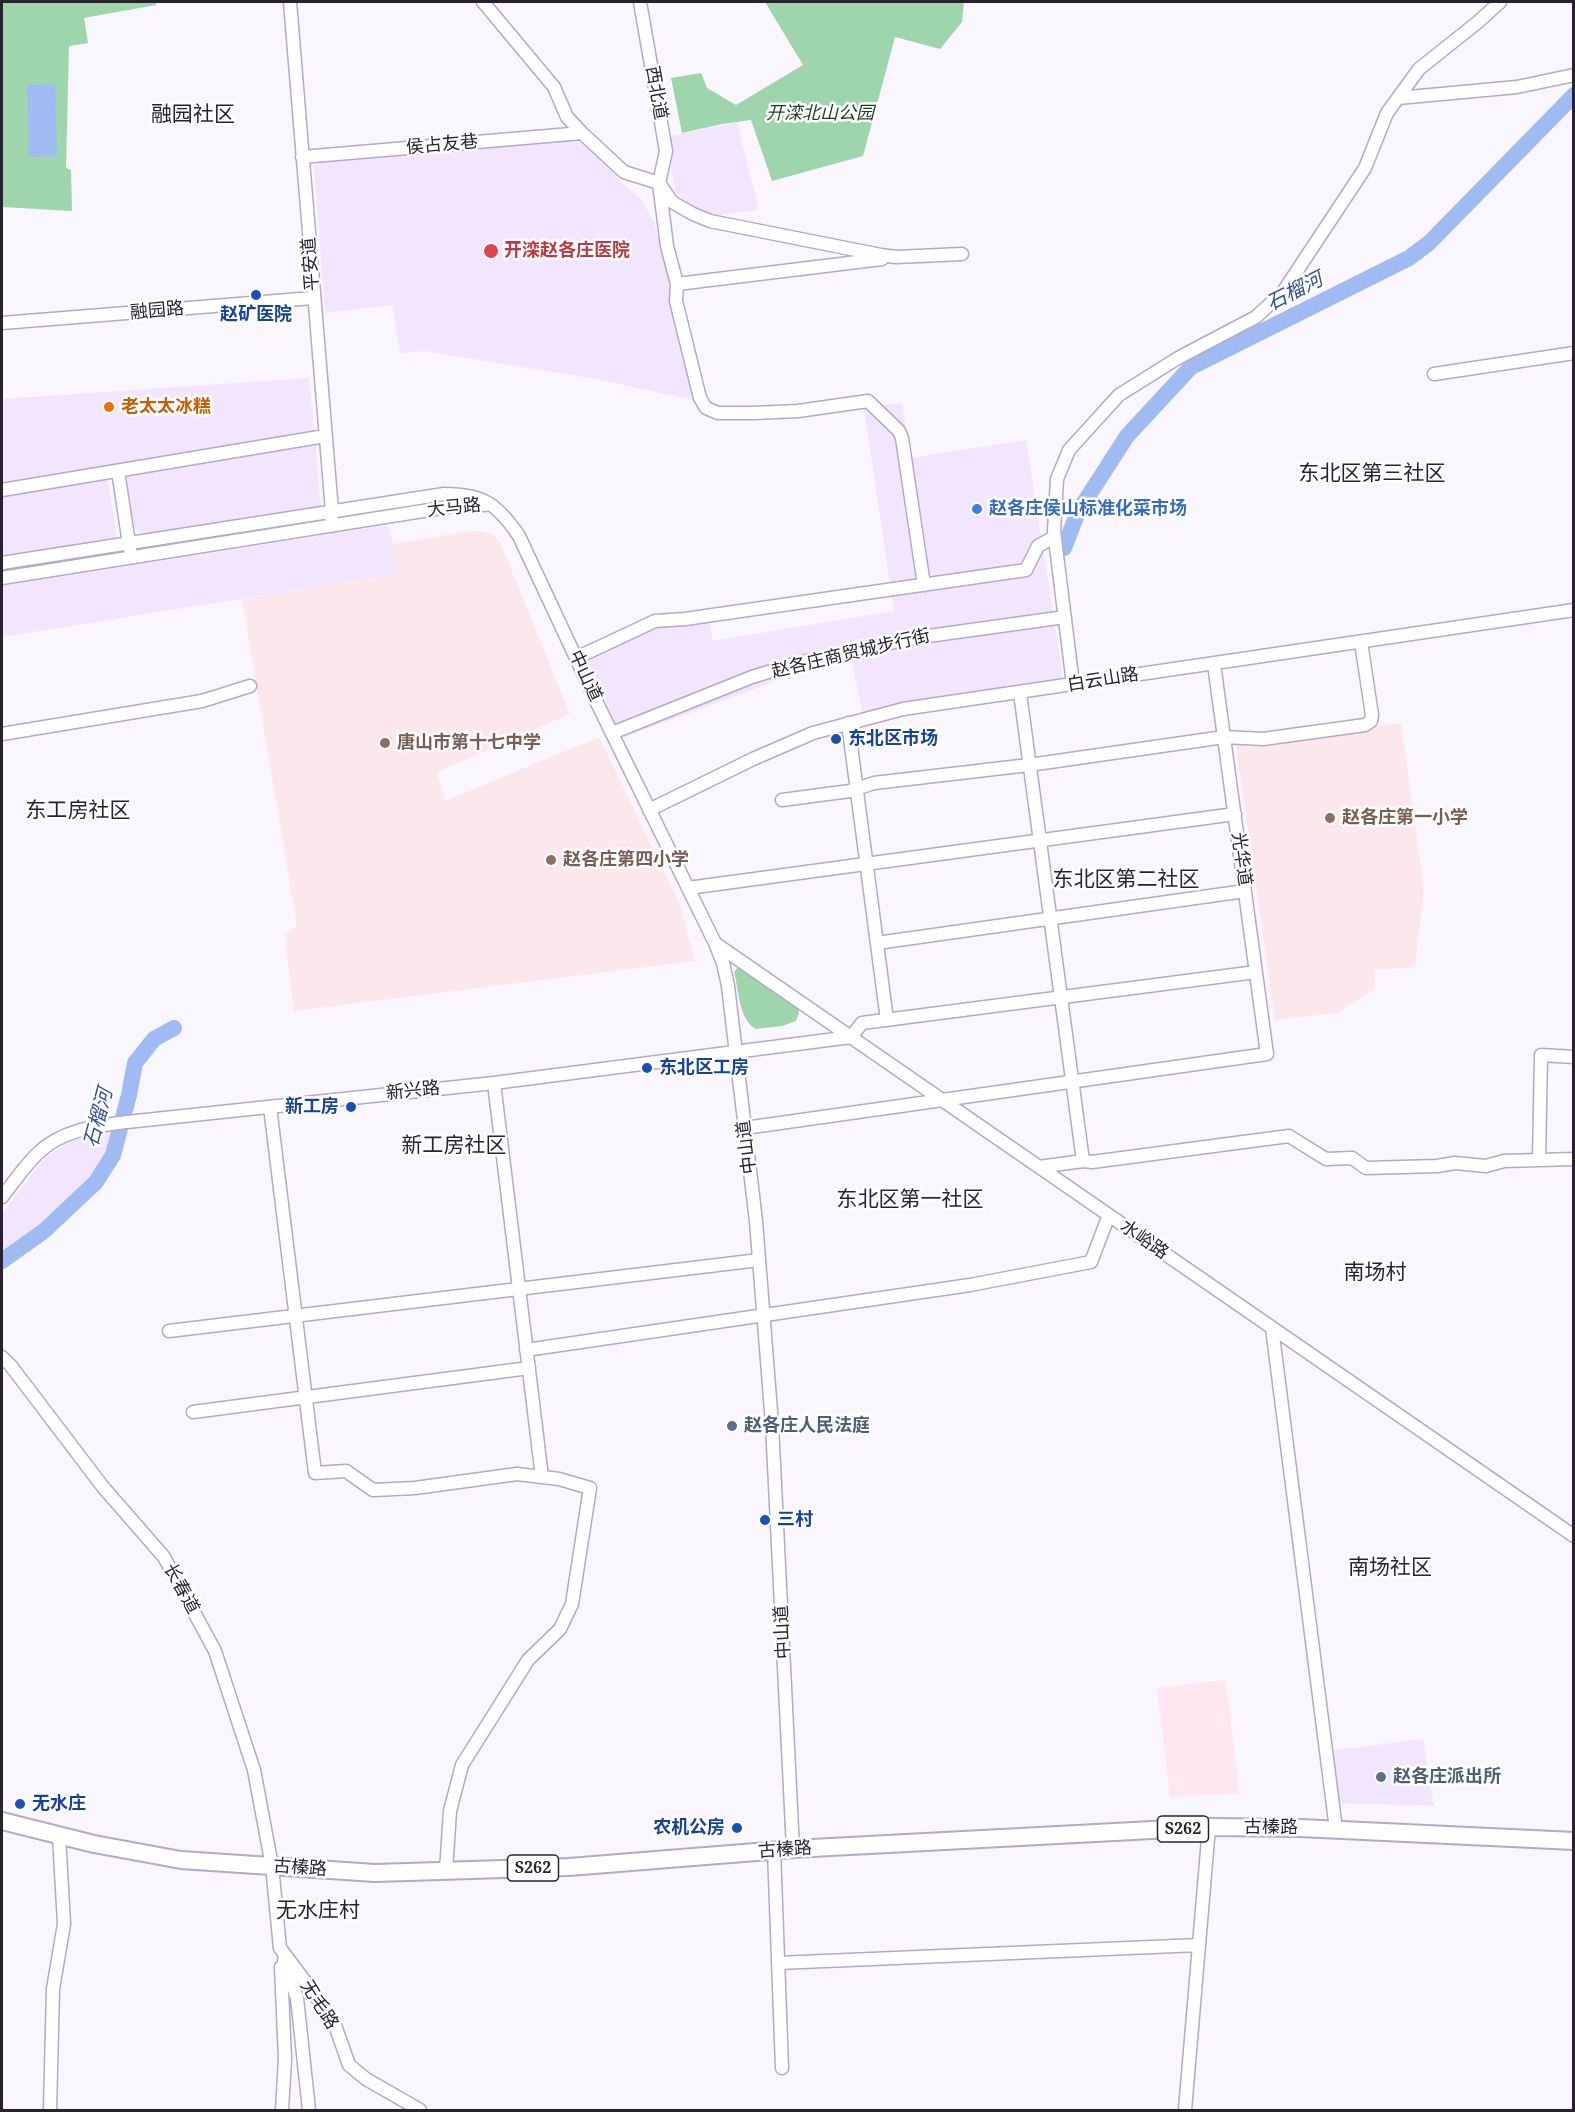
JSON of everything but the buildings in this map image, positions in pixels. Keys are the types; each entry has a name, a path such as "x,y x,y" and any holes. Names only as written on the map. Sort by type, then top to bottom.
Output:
{"main road":[{"name":"古榛路","path":"2,1821 94,1844 181,1860 375,1873 569,1867 774,1850 1209,1827 1336,1829 1574,1841"}],"street":[{"name":"平安道","path":"290,2 332,511 331,526"},
{"path":"483,2 554,87 567,117 582,134 624,172 659,183 672,202 710,221 896,257"},
{"name":"西北道","path":"640,2 666,151 659,183 667,246 677,284 676,301 700,398 706,408 718,413 798,411 868,401 899,430 902,438 924,585"},
{"path":"1073,684 1054,537 1057,478 1069,450 1119,395 1178,358 1256,317 1283,292 1365,168 1388,113 1419,69 1500,2"},
{"path":"1398,98 1517,87 1574,75"},
{"name":"侯占友巷","path":"302,157 582,134"},
{"path":"677,284 896,257 962,254"},
{"name":"融园路","path":"2,323 313,298"},
{"path":"1434,374 1574,353"},
{"path":"2,490 325,436"},
{"path":"118,471 131,557"},
{"name":"大马路","path":"2,562 444,494 462,494 478,498 489,505"},
{"name":"大马路","path":"2,578 467,504 489,505"},
{"name":"中山道","path":"489,505 504,514 519,536 723,963 728,986 745,1128 764,1316 772,1424 793,1849"},
{"path":"576,658 656,621 686,620 1026,570 1038,546 1054,537"},
{"name":"白云山路","path":"649,810 753,759 813,733 903,709 1574,610"},
{"name":"赵各庄商贸城步行街","path":"612,733 752,677 797,663 914,638 1065,617"},
{"path":"782,800 850,791 874,783 1029,765 1224,737 1263,739 1369,723 1372,715 1361,642"},
{"name":"光华道","path":"1072,1082 1267,1054 1215,663"},
{"path":"2,734 202,701 250,686"},
{"path":"1020,693 1083,1161"},
{"path":"848,723 887,1020"},
{"path":"688,888 1234,814"},
{"path":"877,943 1245,891"},
{"name":"水峪路","path":"715,943 1574,1536"},
{"path":"851,1037 862,1023 1256,972"},
{"name":"新兴路","path":"2,1197 37,1154 58,1138 81,1130 128,1122 494,1083 851,1037"},
{"path":"1539,1160 1541,1055 1574,1057"},
{"path":"745,1128 1072,1082"},
{"path":"494,1083 542,1477"},
{"path":"270,1107 315,1473 346,1471 373,1490 415,1488 517,1474 559,1479 590,1488 572,1604 560,1629 528,1660 462,1765 450,1811 446,1871"},
{"path":"1039,1167 1289,1136 1326,1159 1352,1158 1366,1168 1437,1166 1455,1163 1486,1166 1504,1161 1574,1159"},
{"path":"526,1350 970,1285 1091,1262 1109,1215"},
{"path":"169,1331 759,1260"},
{"path":"1272,1328 1336,1829"},
{"name":"长春道","path":"2,1357 103,1487 164,1557 215,1652 254,1770 272,1866"},
{"path":"194,1412 529,1368"},
{"path":"1185,2110 1209,1827"},
{"path":"50,2110 53,1989 64,1924 59,1836"},
{"path":"774,1850 783,2068"},
{"path":"272,1866 280,1947 285,2059 282,2110"},
{"path":"778,1963 1199,1945"},
{"path":"280,1947 297,1998 309,2110"},
{"name":"无毛路","path":"280,1947 336,2028 349,2065 366,2079 420,2110"}],"shaded area":[{"path":"737,122 759,210 710,216 697,211 675,191 666,137"},
{"name":"开滦赵各庄医院","path":"562,140 586,144 621,182 642,200 654,223 671,278 672,304 697,395 693,400 601,380 425,351 400,353 392,305 325,313 314,166 324,161"},
{"path":"309,378 321,508 145,536 134,527 126,470 107,473 117,539 2,557 2,399"},
{"path":"902,403 910,458 1026,440 1064,684 863,716 852,662 792,675 622,738 586,659 659,623 708,617 713,641 894,611 864,408"},
{"path":"388,525 393,544 396,574 2,637 2,586"},
{"name":"唐山市第十七中学","path":"470,531 484,532 494,536 500,542 570,714 437,772 445,801 599,737 680,905 695,961 294,1011 285,935 297,925 242,599 396,574 393,544"},
{"name":"赵各庄第一小学","path":"1401,723 1424,890 1415,967 1374,970 1375,988 1337,1013 1275,1020 1236,745"},
{"path":"110,1133 109,1146 95,1177 2,1255 2,1213 44,1159 68,1143 87,1136"},
{"path":"1226,1680 1239,1794 1170,1797 1157,1688"},
{"name":"赵各庄派出所","path":"1423,1739 1434,1806 1336,1803 1329,1751"}],"green space":[{"path":"2,2 156,2 156,5 84,18 88,43 69,46 66,168 71,170 72,211 2,207"},
{"name":"开滦北山公园","path":"765,2 964,2 962,22 940,49 895,37 863,156 772,181 751,120 682,133 671,78 701,73 707,88 736,105 803,65"},
{"path":"738,967 797,1007 799,1013 796,1021 782,1026 756,1029 750,1024 740,1003 734,972"}],"water":[{"path":"55,84 57,156 29,157 27,85"}],"waterway":[{"name":"石榴河","path":"1064,548 1078,512 1127,436 1191,367 1409,258 1429,243 1574,95"},
{"name":"石榴河","path":"2,1261 44,1231 96,1182 113,1155 135,1063 154,1039 174,1028"}],"place":[{"name":"开滦赵各庄医院","path":"491,251"},
{"name":"赵矿医院","path":"256,295"},
{"name":"老太太冰糕","path":"109,407"},
{"name":"赵各庄侯山标准化菜市场","path":"977,509"},
{"name":"东北区市场","path":"836,739"},
{"name":"唐山市第十七中学","path":"385,743"},
{"name":"赵各庄第一小学","path":"1330,818"},
{"name":"赵各庄第四小学","path":"551,860"},
{"name":"东北区工房","path":"647,1068"},
{"name":"新工房","path":"351,1107"},
{"name":"赵各庄人民法庭","path":"732,1426"},
{"name":"三村","path":"765,1520"},
{"name":"赵各庄派出所","path":"1381,1777"},
{"name":"无水庄","path":"20,1804"},
{"name":"农机公房","path":"737,1828"}],"district":[{"name":"融园社区","path":"193,115"},
{"name":"东北区第三社区","path":"1372,474"},
{"name":"东工房社区","path":"78,811"},
{"name":"东北区第二社区","path":"1126,880"},
{"name":"新工房社区","path":"454,1146"},
{"name":"东北区第一社区","path":"910,1200"},
{"name":"南场村","path":"1375,1273"},
{"name":"南场社区","path":"1390,1568"},
{"name":"无水庄村","path":"318,1911"}]}
